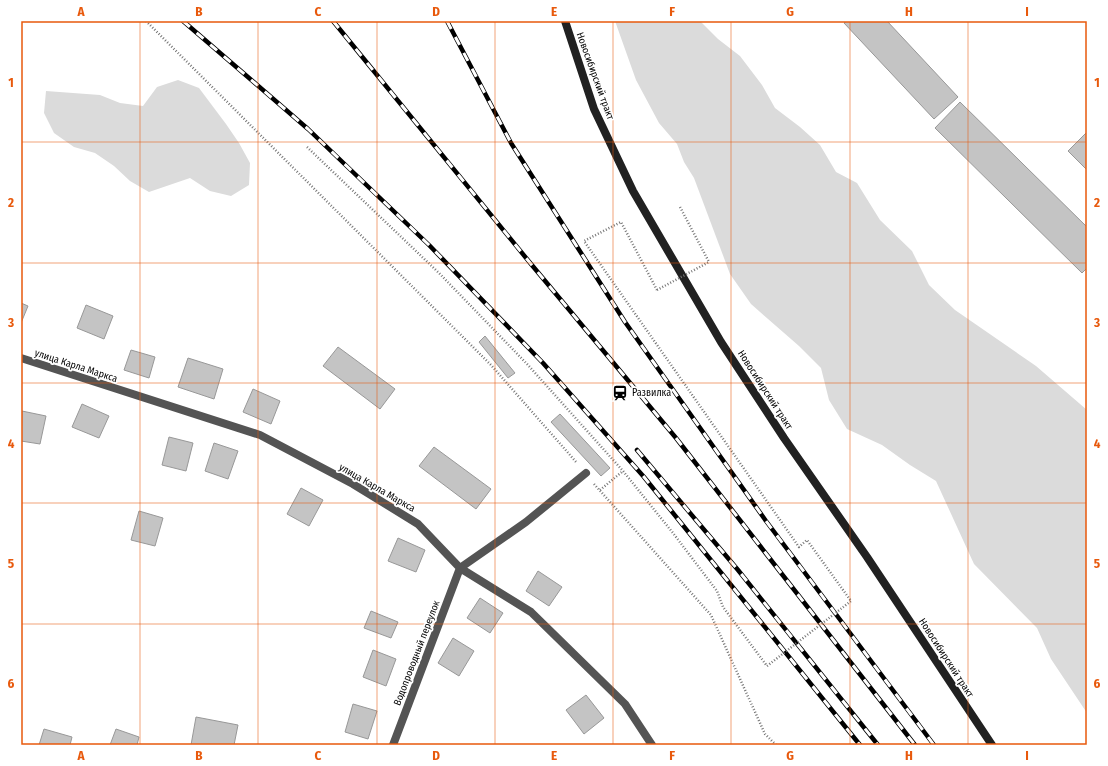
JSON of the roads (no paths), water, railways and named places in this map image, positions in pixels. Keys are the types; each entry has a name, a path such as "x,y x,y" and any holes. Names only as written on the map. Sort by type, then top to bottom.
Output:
{"main road":[{"name":"Новосибирский тракт","path":"565,21 594,108 633,191 721,342 784,438 868,557 992,745"}],"street":[{"name":"улица Карла Маркса","path":"21,358 260,435 353,484 418,524 460,568 531,612 625,704 652,745"},
{"path":"460,568 526,522 586,474"},
{"name":"Водопроводный переулок","path":"393,745 460,568"}],"railway":[{"path":"183,21 308,129 429,245 543,363 644,477 860,745"},
{"path":"333,21 531,264 676,438 915,745"},
{"path":"447,21 511,143 625,322 766,521 934,745"},
{"path":"637,450 738,570 878,745"}],"place":[{"name":"Развилка","path":"620,393"}]}
